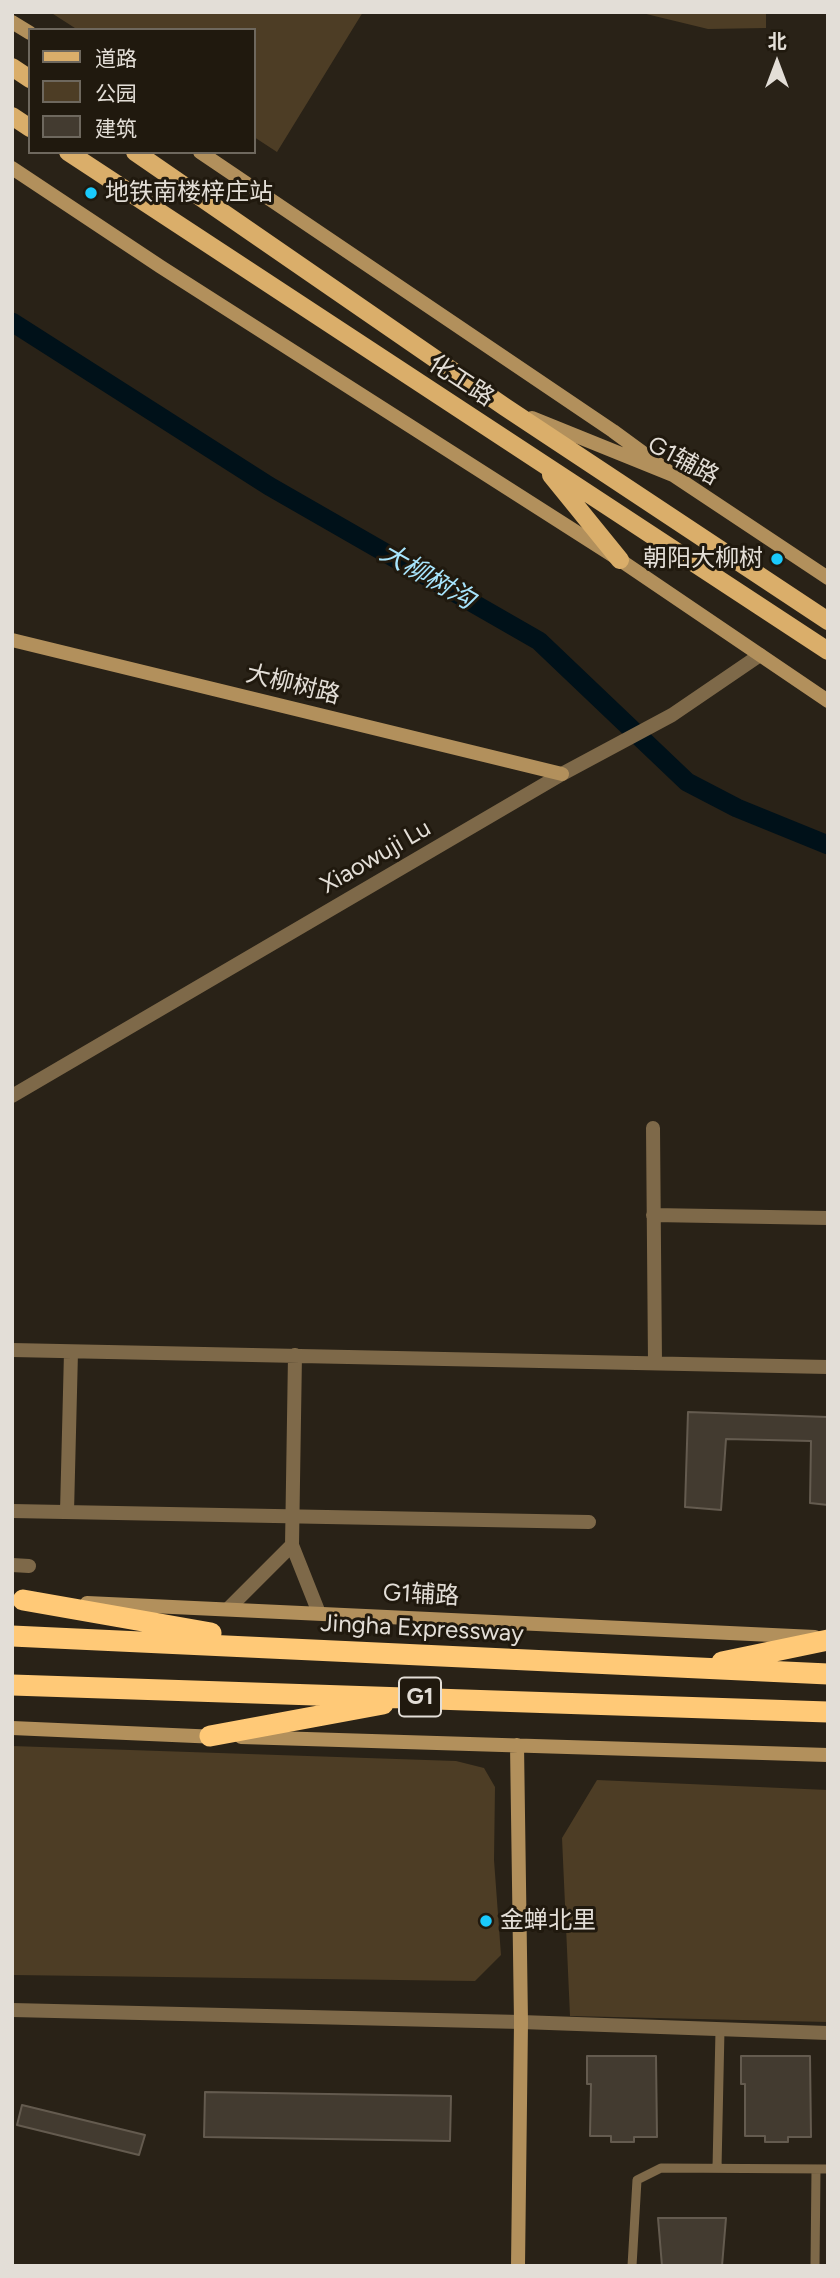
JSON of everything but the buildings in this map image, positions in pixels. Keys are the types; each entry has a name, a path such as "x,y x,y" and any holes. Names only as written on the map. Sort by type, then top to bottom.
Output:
{"highway":[{"path":"18,1600 293,1647"},
{"name":"Jingha Expressway","path":"12,1636 293,1647 685,1670 828,1674"},
{"path":"685,1670 828,1639"},
{"name":"G1","path":"12,1685 828,1712"},
{"path":"210,1736 424,1697"}],"main road":[{"path":"12,67 28,78"},
{"path":"12,116 28,127"},
{"name":"化工路","path":"71,154 828,651"},
{"name":"化工路","path":"138,154 505,407 828,621"},
{"path":"540,462 620,559"}],"street":[{"path":"12,22 28,32"},
{"path":"203,154 613,431 673,475"},
{"path":"12,167 161,267 620,559 828,701"},
{"name":"G1辅路","path":"505,407 673,475 828,579"},
{"name":"大柳树路","path":"12,640 562,774"},
{"name":"Xiaowuji Lu","path":"12,1096 562,774 672,715 760,655"},
{"path":"653,1128 655,1363"},
{"path":"653,1216 828,1218"},
{"path":"12,1350 828,1367"},
{"path":"67,1512 71,1352"},
{"path":"295,1355 292,1545 318,1614"},
{"path":"12,1511 589,1522"},
{"path":"228,1609 292,1545"},
{"path":"12,1565 29,1566"},
{"name":"G1辅路","path":"18,1600 828,1639"},
{"path":"12,1728 828,1755"},
{"path":"517,1745 521,2022 518,2266"},
{"path":"12,2010 521,2022 828,2033"}],"lane":[{"path":"717,2168 720,2030"},
{"path":"632,2266 637,2180 661,2168 828,2169"},
{"path":"815,2266 816,2169"}],"green space":[{"path":"50,12 363,12 277,152 256,138 256,28 75,28"},
{"path":"638,12 766,12 766,28 708,29"},
{"path":"12,1746 456,1761 484,1768 495,1787 494,1860 501,1955 475,1981 12,1975"},
{"path":"597,1780 828,1790 828,2022 570,2016 562,1838"}],"waterway":[{"name":"大柳树沟","path":"12,322 269,486 539,641 687,782 737,808 828,845"}],"place":[{"name":"地铁南楼梓庄站","path":"91,193"},
{"name":"朝阳大柳树","path":"777,559"},
{"name":"金蝉北里","path":"486,1921"}]}
